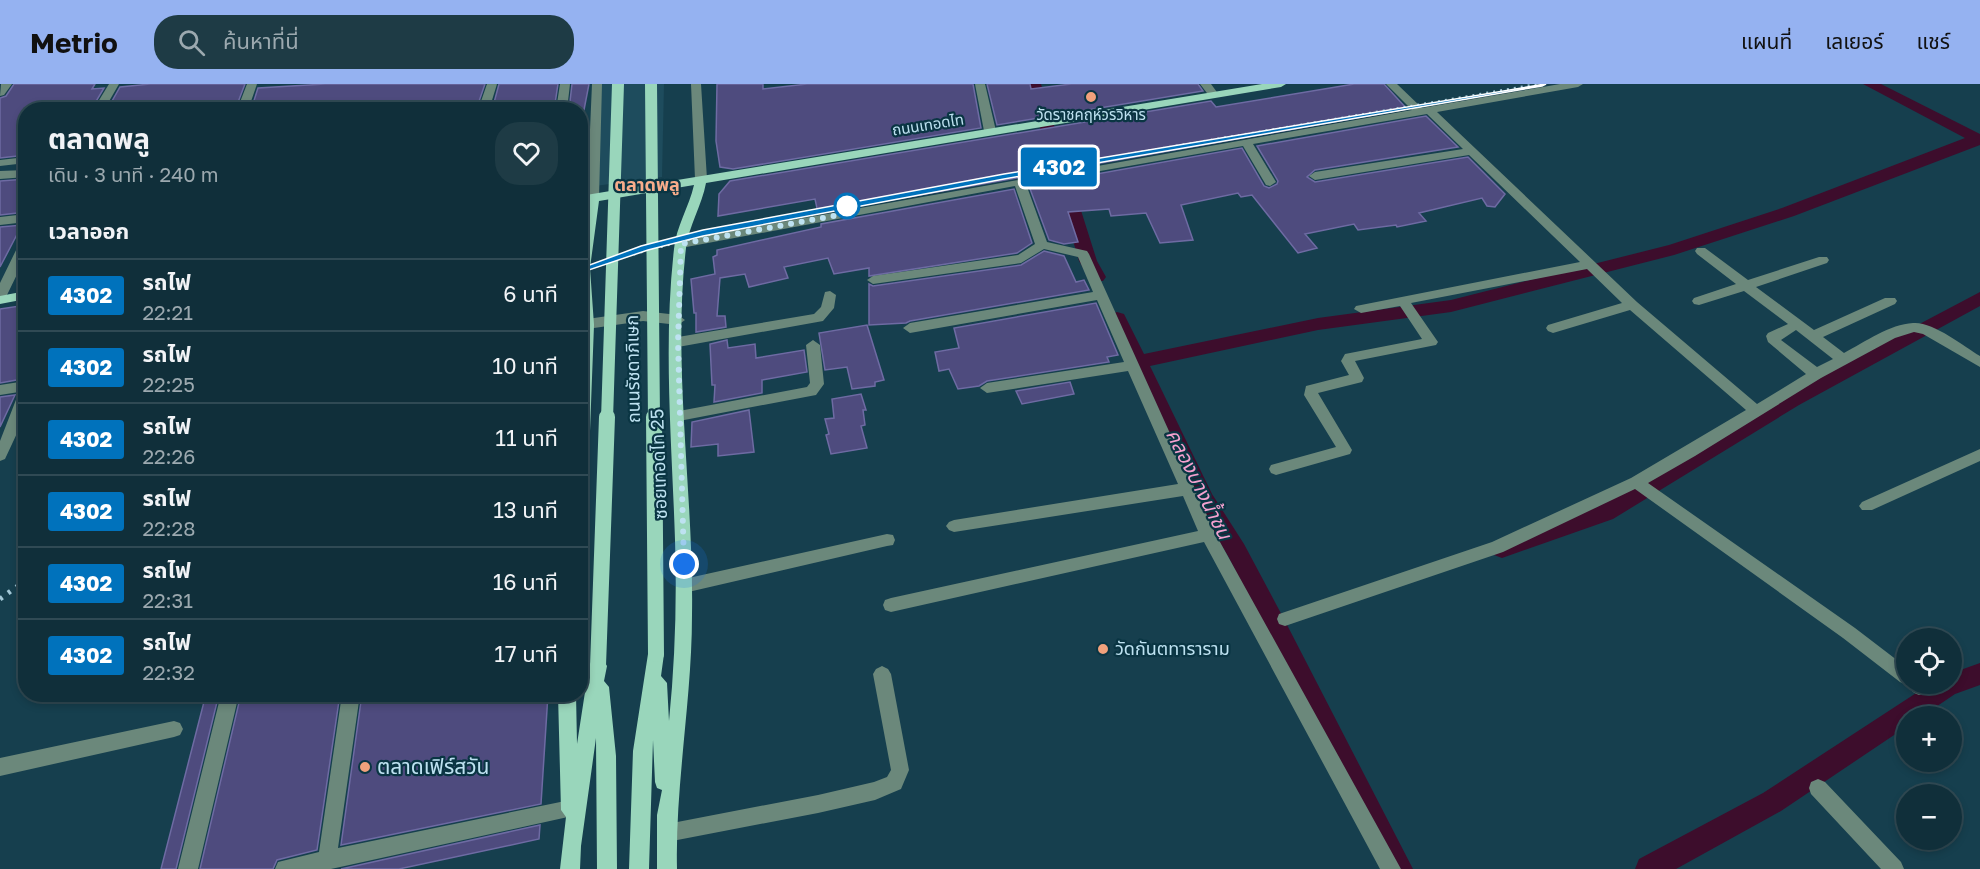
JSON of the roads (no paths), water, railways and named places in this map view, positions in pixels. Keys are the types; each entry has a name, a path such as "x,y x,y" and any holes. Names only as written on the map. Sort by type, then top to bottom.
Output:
{"main road":[{"name":"ถนนรัชดาภิเษก","path":"570,869 571,846 598,666 618,84"},
{"name":"ถนนรัชดาภิเษก","path":"651,84 656,654 667,828 667,869"},
{"name":"ถนนเทอดไท","path":"588,199 1281,84"},
{"name":"ซอยเทอดไท 25","path":"667,828 683,668 684,586 678,342 681,244 699,194 701,179"},
{"path":"0,298 18,296"},
{"name":"ถนนรัชดาภิเษก","path":"639,869 642,751 656,654"},
{"name":"ถนนรัชดาภิเษก","path":"598,666 607,756 607,869"},
{"path":"567,702 571,846"}],"street":[{"path":"0,93 7,84"},
{"path":"103,102 114,84"},
{"path":"245,102 252,84"},
{"path":"486,102 492,84"},
{"path":"562,102 565,84"},
{"path":"588,188 597,84"},
{"path":"696,84 701,179"},
{"path":"980,84 990,131"},
{"path":"1205,84 1214,95"},
{"path":"1391,84 1472,151 1632,306 1755,410"},
{"path":"681,244 1578,84"},
{"path":"1246,142 1270,182"},
{"path":"1315,176 1472,151"},
{"path":"0,163 18,161"},
{"path":"0,175 18,174"},
{"path":"1019,182 1042,245"},
{"path":"0,221 18,219"},
{"path":"873,280 1021,259 1042,245 1083,254 1208,535 1391,869"},
{"path":"1701,251 1843,359"},
{"path":"0,298 18,259"},
{"path":"1699,301 1823,260"},
{"path":"1360,309 1408,308 1594,269"},
{"path":"678,342 818,318 827,308 830,295"},
{"path":"910,328 1101,295"},
{"path":"1814,336 1890,301"},
{"path":"1554,328 1632,306"},
{"path":"1276,469 1345,450 1311,395 1311,390 1357,378 1348,361 1350,357 1428,344 1431,339 1408,308"},
{"path":"588,324 643,316 678,320"},
{"path":"1285,619 1497,547 1636,482 1690,452 1816,374 1890,335 1914,327 1940,336 1980,362"},
{"path":"1790,328 1773,336 1775,342 1816,374"},
{"path":"679,416 811,391 817,384 813,345"},
{"path":"987,388 1133,365"},
{"path":"0,390 18,387"},
{"path":"0,455 18,432"},
{"path":"1868,506 1980,455"},
{"path":"1636,482 1849,633 1896,669"},
{"path":"954,526 1187,489"},
{"path":"891,605 1208,535"},
{"path":"684,586 887,540"},
{"path":"667,828 818,804 875,791 894,783 900,770 882,674"},
{"path":"188,869 228,702"},
{"path":"327,860 350,702"},
{"path":"0,767 174,729"},
{"path":"1818,788 1894,869"},
{"path":"285,869 570,809"}],"waterway":[{"name":"คลองบางน้ำชน","path":"1034,84 1088,261 1097,277"},
{"path":"1870,84 1980,140"},
{"path":"1138,362 1318,324 1451,306 1674,249 1788,212 1977,139"},
{"path":"1502,549 1605,513 1792,400 1980,298"},
{"name":"คลองบางน้ำชน","path":"1117,318 1138,362"},
{"name":"คลองบางน้ำชน","path":"1138,362 1204,498 1236,550 1277,628 1399,869"},
{"path":"1649,869 1772,802 1947,686 1980,674"}],"railway":[{"path":"588,267 713,233 804,214 1542,84"},
{"path":"0,599 18,586"}],"train":[{"name":"4302","path":"588,267 645,248 703,233 1004,176 1542,84"}],"place":[{"name":"วัดราชคฤห์วรวิหาร","path":"1091,97"},
{"name":"วัดกันตทาราราม","path":"1103,649"},
{"name":"ตลาดเฟิร์สวัน","path":"365,767"}],"district":[{"name":"ตลาดพลู","path":"647,185"}]}
